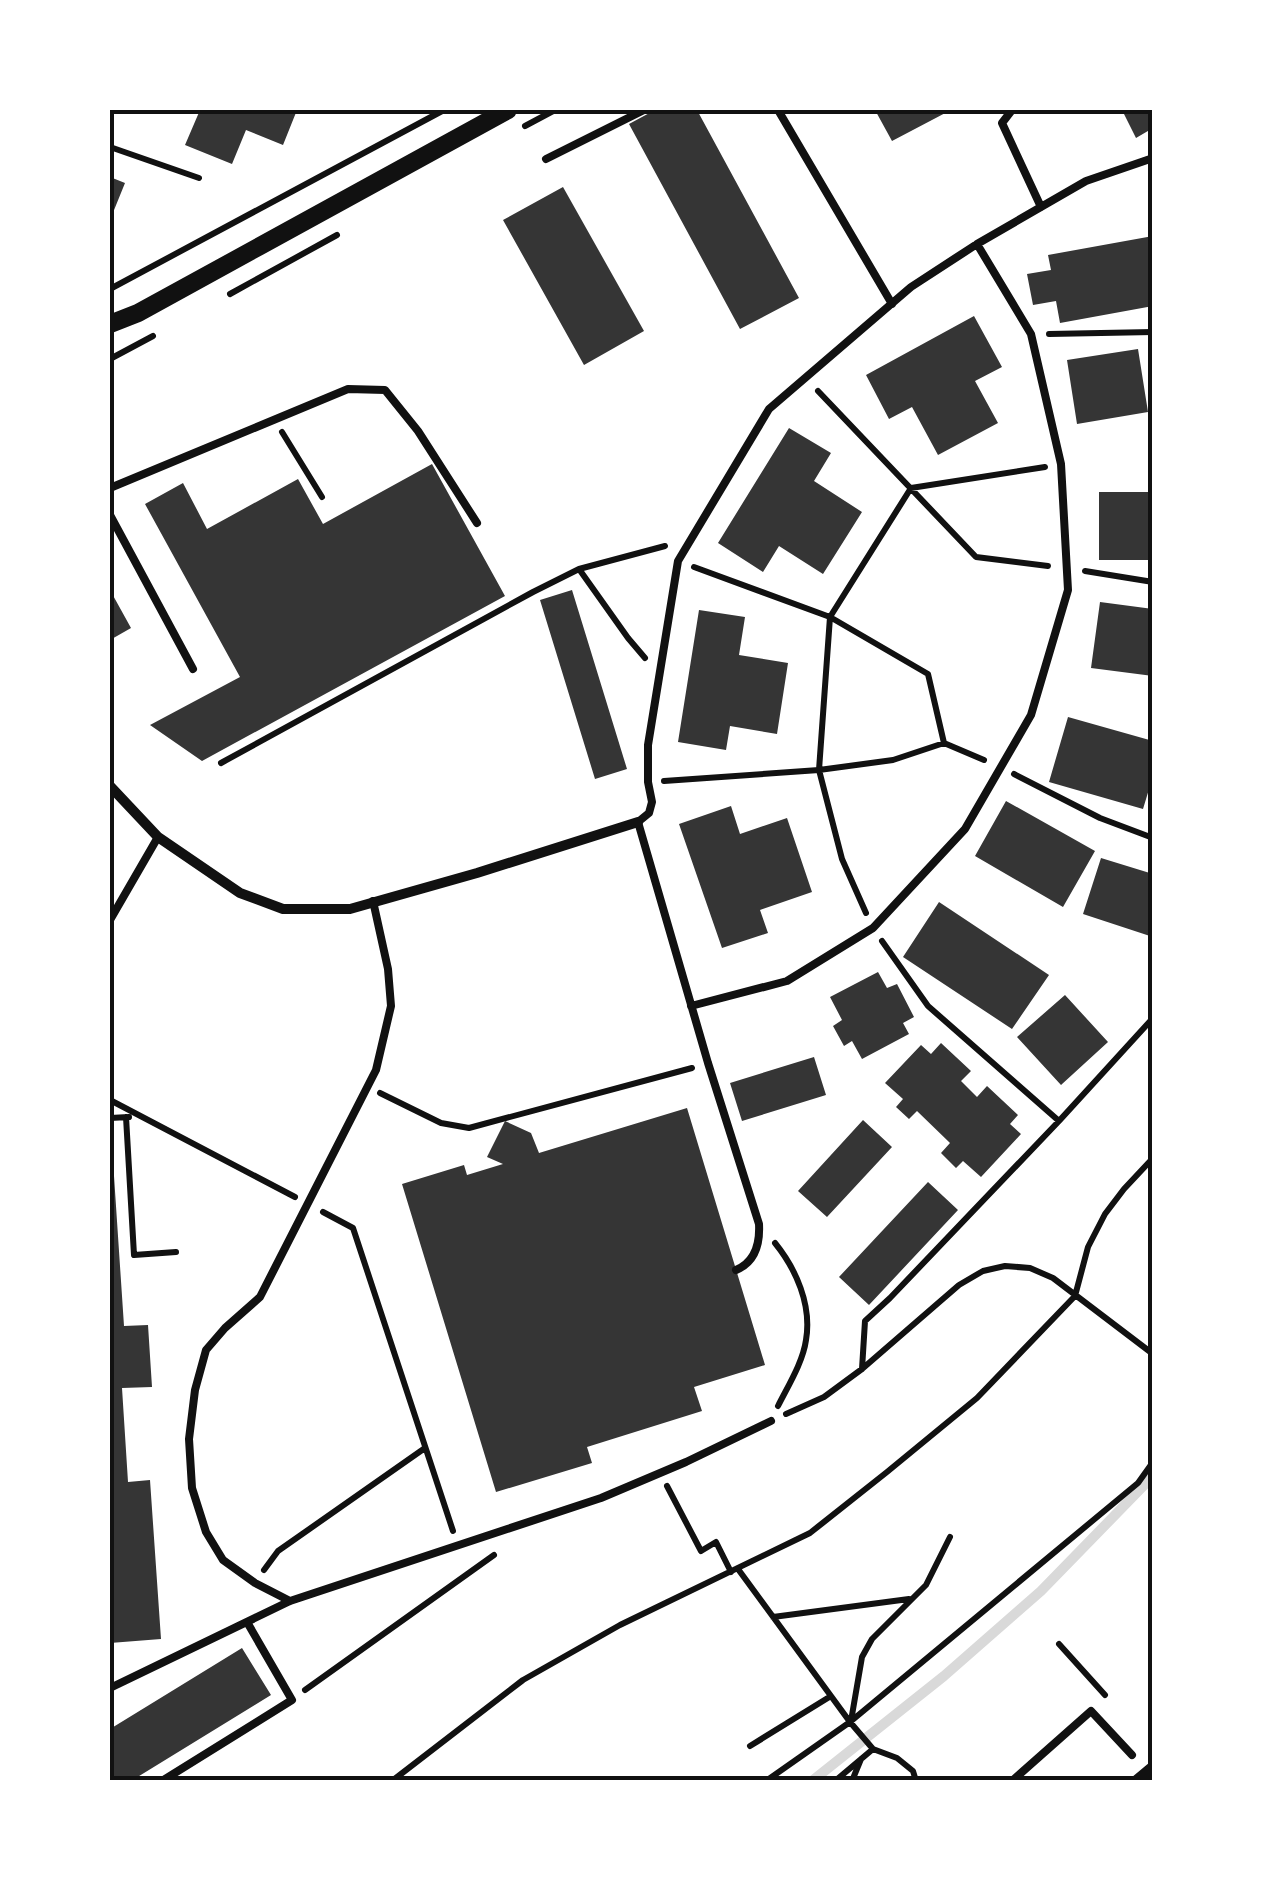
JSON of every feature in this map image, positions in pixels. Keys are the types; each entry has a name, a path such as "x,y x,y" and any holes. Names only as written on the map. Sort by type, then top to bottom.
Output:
{"street":[{"path":"110,324 138,313 508,110"},
{"path":"110,786 158,836 240,893 283,909 350,909 638,822"},
{"path":"1135,1781 1153,1766"}],"lane":[{"path":"546,159 644,110"},
{"path":"778,110 892,304"},
{"path":"1012,110 1002,123 1042,207"},
{"path":"736,1270 752,1258 759,1224 638,822 649,813 652,802 648,744 678,561 770,409 911,287 1086,181 1153,158"},
{"path":"691,1006 788,981 873,928 966,829 1031,714 1068,590 1062,464 1030,334 978,244"},
{"path":"110,488 348,389 386,390 418,431 477,523"},
{"path":"110,515 192,669"},
{"path":"110,920 158,836"},
{"path":"290,1601 223,1560 206,1532 192,1488 189,1439 194,1390 206,1350 224,1328 260,1297 376,1070 390,1006 388,969 374,901"},
{"path":"110,1688 290,1601 591,1501 646,1480 770,1421"},
{"path":"162,1781 292,1700 247,1622"},
{"path":"1012,1781 1091,1711 1132,1756"}],"path":[{"path":"110,289 444,110"},
{"path":"110,147 198,178"},
{"path":"1030,334 1153,332"},
{"path":"806,379 976,557 1153,582"},
{"path":"274,418 322,496"},
{"path":"1058,1121 928,1006 873,928 842,859 820,770 830,618 911,488 1062,464"},
{"path":"221,764 578,569 652,548 686,546"},
{"path":"678,561 830,618 928,674 944,743"},
{"path":"578,569 644,657 660,665"},
{"path":"648,782 820,770 893,760 944,743 1001,767 1100,818 1153,838"},
{"path":"862,1369 865,1322 1153,1018"},
{"path":"368,1086 441,1124 470,1128 708,1064"},
{"path":"110,1100 353,1228 458,1546"},
{"path":"110,1118 141,1116"},
{"path":"126,1117 134,1255 176,1252"},
{"path":"392,1781 523,1680 620,1625 810,1533 978,1398 1075,1296 1088,1248 1105,1214 1153,1158"},
{"path":"759,1224 786,1256 807,1312 806,1342 770,1421"},
{"path":"770,1421 824,1397 959,1285 983,1271 1005,1266 1030,1268 1053,1278 1153,1354"},
{"path":"256,1583 278,1551 425,1448"},
{"path":"766,1781 850,1722 1138,1483 1153,1462"},
{"path":"671,1496 701,1550 716,1542 850,1722 873,1749 898,1758 913,1771 916,1781"},
{"path":"850,1722 862,1657 872,1639 926,1585 950,1538"},
{"path":"292,1700 510,1546"},
{"path":"774,1617 911,1598"},
{"path":"1059,1644 1093,1682"},
{"path":"750,1746 831,1696"},
{"path":"835,1781 873,1749"},
{"path":"852,1781 861,1759"}],"building":[{"path":"200,110 297,110 283,145 246,130 232,164 185,145"},
{"path":"655,110 697,110 799,298 740,329 629,124"},
{"path":"875,110 951,110 892,141"},
{"path":"1122,110 1153,110 1153,128 1136,138"},
{"path":"110,177 125,183 110,220"},
{"path":"563,187 644,331 584,365 503,220"},
{"path":"1153,236 1153,306 1060,323 1056,301 1033,305 1027,274 1051,270 1048,255"},
{"path":"974,316 1002,367 975,381 998,423 938,455 912,407 889,419 866,375"},
{"path":"1138,349 1148,412 1077,424 1067,360"},
{"path":"789,428 831,453 814,481 862,512 823,574 779,546 763,572 718,543"},
{"path":"432,464 505,596 202,761 150,725 240,677 145,504 183,483 207,529 298,479 323,524"},
{"path":"1099,492 1153,492 1153,560 1099,560"},
{"path":"110,590 131,628 110,640"},
{"path":"572,590 627,769 595,779 540,600"},
{"path":"1100,602 1153,609 1153,676 1091,668"},
{"path":"699,610 745,617 739,655 788,663 777,734 730,726 726,750 678,742"},
{"path":"1068,717 1153,741 1153,776 1143,809 1049,782"},
{"path":"1006,801 1095,851 1063,907 975,856"},
{"path":"731,806 740,834 787,818 812,892 760,910 768,933 722,948 679,824"},
{"path":"1101,858 1153,874 1153,937 1083,914"},
{"path":"939,902 1049,975 1012,1029 903,957"},
{"path":"878,972 887,988 897,984 914,1017 903,1023 909,1034 862,1059 852,1041 844,1046 833,1026 842,1020 830,997"},
{"path":"1065,995 1108,1042 1061,1085 1017,1037"},
{"path":"941,1043 971,1071 961,1081 977,1097 987,1086 1018,1115 1010,1124 1021,1134 981,1177 963,1161 956,1168 941,1153 950,1143 917,1111 909,1119 896,1107 903,1099 885,1083 921,1045 931,1054"},
{"path":"814,1057 826,1095 742,1121 730,1083"},
{"path":"687,1108 765,1365 694,1387 702,1411 587,1447 592,1463 496,1492 402,1184 464,1165 467,1175 503,1164 487,1157 505,1121 531,1133 539,1153"},
{"path":"863,1120 892,1147 827,1217 798,1191"},
{"path":"110,1161 124,1326 148,1325 152,1387 122,1388 128,1482 150,1480 161,1639 110,1643"},
{"path":"928,1182 958,1210 869,1305 839,1277"},
{"path":"242,1648 271,1695 131,1781 110,1781 110,1729"}],"waterway":[{"path":"812,1781 944,1676 1041,1591 1153,1476"}]}
